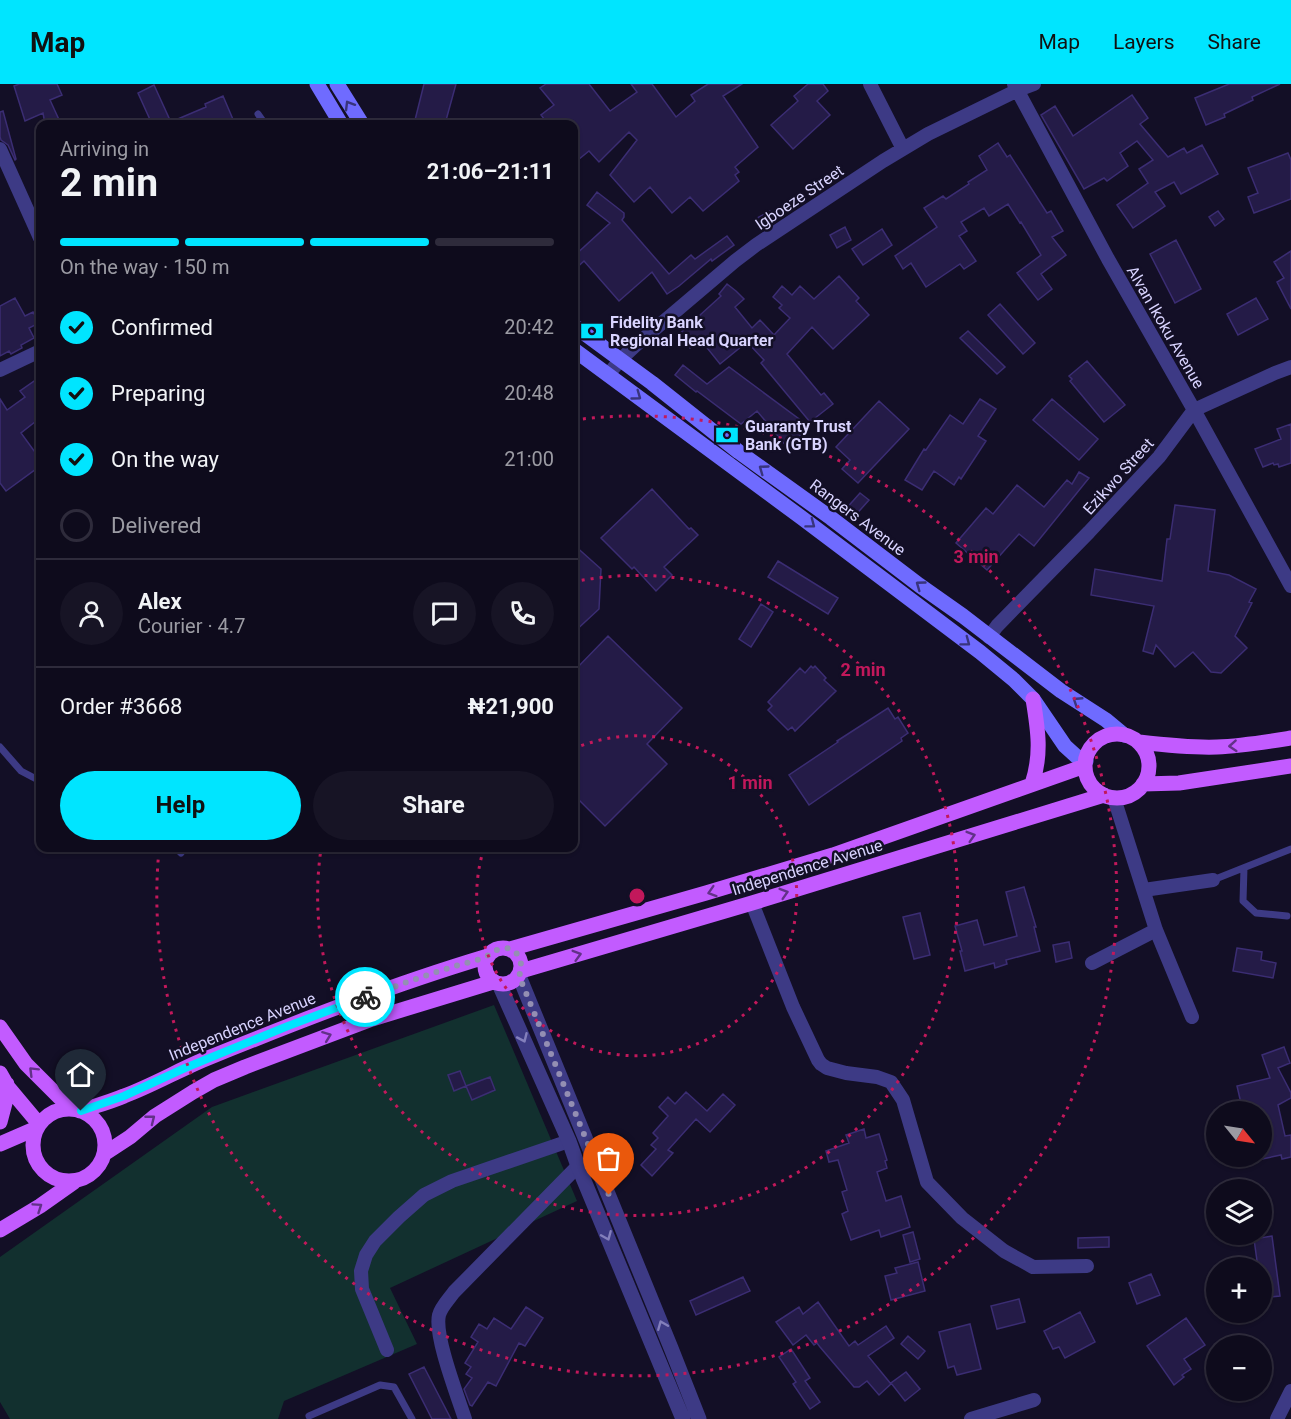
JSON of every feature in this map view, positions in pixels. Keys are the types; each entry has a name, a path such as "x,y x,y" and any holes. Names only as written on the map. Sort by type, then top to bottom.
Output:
{"main road":[{"path":"317,84 339,120"},
{"path":"338,84 360,120"},
{"name":"Rangers Avenue","path":"578,329 652,383 739,452 831,518 1061,691 1107,720 1124,735"},
{"path":"578,353 980,652 1033,699 1065,746 1086,764"},
{"path":"1032,784 1037,770 1039,742 1033,699"},
{"path":"1139,742 1146,751 1149,762 1148,774 1143,784 1135,792 1120,798 1096,790 1087,775 1086,764 1089,751 1095,743 1114,734 1124,735 1139,742 1215,747 1250,745 1291,738"},
{"name":"Independence Avenue","path":"510,949 833,855 1086,764"},
{"path":"1143,784 1179,783 1291,766"},
{"name":"Independence Avenue","path":"520,974 1109,796"},
{"path":"104,1154 130,1137 155,1116 193,1092 245,1067 372,1019 496,983 510,984 520,974 522,966 518,956 510,949 498,949 488,957 485,963 488,977 496,983"},
{"name":"Independence Avenue","path":"76,1110 124,1096 185,1068 309,1018 393,987 488,957"},
{"path":"0,1028 26,1065 76,1110"},
{"path":"3,1078 38,1126"},
{"path":"0,1122 6,1103 3,1078"},
{"path":"0,1230 82,1179 96,1169 101,1162 105,1143 98,1123 90,1115 76,1110 62,1109 53,1112 38,1126 33,1137 32,1148 34,1158 46,1174 64,1182 74,1182"},
{"path":"0,1144 38,1126"}],"street":[{"path":"870,84 903,149"},
{"name":"Igboeze Street","path":"608,375 620,360 756,245 928,134 1016,87 1034,84"},
{"name":"Alvan Ikoku Avenue","path":"1016,87 1108,259 1291,586"},
{"path":"0,149 36,229"},
{"path":"0,370 36,353"},
{"name":"Ezikwo Street","path":"989,636 1160,457 1194,410 1291,367"},
{"path":"1109,796 1144,890 1156,930 1192,1017"},
{"path":"1144,890 1213,880"},
{"path":"752,903 818,1060 827,1068 877,1077 891,1082 903,1100 927,1182 962,1218 1004,1251 1033,1268 1087,1266"},
{"path":"1092,963 1156,930"},
{"path":"520,974 699,1419"},
{"path":"496,983 569,1141 683,1419"},
{"path":"387,1350 362,1289 361,1271 366,1255 375,1242 399,1217 424,1196 452,1181 569,1141"},
{"path":"465,1419 447,1365 438,1316 454,1292 578,1166"},
{"path":"656,1353 671,1348"},
{"path":"1277,1419 1291,1391"},
{"path":"971,1419 1034,1400"}],"lane":[{"path":"258,114 262,120"},
{"path":"0,747 21,771 36,779"},
{"path":"1213,880 1291,849"},
{"path":"1244,868 1243,901 1256,913 1287,916"},
{"path":"309,1416 380,1385 394,1387 412,1419"}],"green space":[{"path":"494,1005 577,1201 390,1288 417,1344 284,1401 278,1419 10,1419 0,1402 0,1257 212,1107"}],"building":[{"path":"57,84 62,95 50,100 59,120 44,120 43,113 25,121 14,86"},
{"path":"424,84 456,84 446,120 415,120"},
{"path":"546,84 589,84 610,111 637,92 631,84 652,84 676,117 695,101 691,95 708,84 742,84 723,96 758,147 735,167 739,172 735,175 739,181 703,211 690,197 672,213 650,187 634,202 610,175 637,140 629,132 599,162 589,151 578,160 578,120 545,120 541,115 554,105 540,88"},
{"path":"808,84 823,84 828,91 817,101 830,115 793,149 771,125 798,101 794,96"},
{"path":"1229,84 1280,84 1252,97 1253,100 1224,114 1225,117 1206,125 1195,98"},
{"path":"154,85 169,118 150,120 138,93"},
{"path":"1132,95 1148,118 1140,124 1168,157 1184,148 1187,153 1202,145 1218,174 1181,194 1174,182 1155,192 1165,206 1133,228 1117,205 1148,183 1139,169 1153,160 1137,141 1120,153 1128,166 1107,181 1104,178 1084,189 1041,115 1055,106 1073,136"},
{"path":"223,96 233,120 175,120 206,107 205,104"},
{"path":"3,111 15,160 8,145 0,137 0,112"},
{"path":"998,143 1007,157 1010,155 1047,213 1051,211 1063,231 1052,237 1066,255 1041,274 1052,289 1038,300 1017,273 1041,255 1008,204 989,216 984,208 961,222 967,231 959,236 976,261 964,269 960,264 926,287 911,263 903,269 895,256 937,227 924,208 943,196 946,199 987,170 979,156"},
{"path":"1288,153 1291,160 1291,199 1254,213 1248,197 1258,193 1248,168"},
{"path":"597,192 624,213 622,220 669,274 691,255 695,259 727,236 734,245 712,261 711,259 667,294 652,272 619,301 584,261 578,266 578,252 610,223 587,205"},
{"path":"770,211 775,220 762,227 757,218"},
{"path":"1218,211 1224,219 1215,226 1209,217"},
{"path":"845,227 851,240 837,248 830,235"},
{"path":"882,229 892,245 863,265 852,249"},
{"path":"1176,240 1201,289 1175,303 1150,254"},
{"path":"1291,251 1291,309 1277,282 1284,278 1274,262"},
{"path":"839,276 859,298 856,301 869,315 833,349 812,327 787,354 821,395 824,393 833,404 810,422 761,363 764,360 747,342 720,364 700,339 690,348 678,335 721,296 719,294 727,284 744,299 735,307 752,328 760,320 774,335 790,318 779,308 782,305 773,297 782,286 792,295 800,286 814,299"},
{"path":"15,298 25,316 33,312 36,324 29,328 34,338 11,354 9,351 0,356 0,306"},
{"path":"1256,298 1268,319 1238,335 1227,314"},
{"path":"1000,304 1035,343 1023,354 988,315"},
{"path":"968,331 1005,367 997,374 960,338"},
{"path":"1087,361 1125,405 1104,422 1070,381 1072,379 1069,376"},
{"path":"683,365 707,384 729,367 810,427 787,447 757,411 741,424 696,392 675,375"},
{"path":"36,380 36,421 21,433 36,454 36,469 6,491 0,483 0,399 7,410 25,397 20,391"},
{"path":"980,399 996,409 978,436 986,441 961,479 959,477 954,485 934,471 922,490 905,480 924,449 926,450 950,415 963,424"},
{"path":"1052,399 1098,439 1079,460 1033,420"},
{"path":"879,401 909,429 858,483 842,469 850,460 836,447"},
{"path":"1291,424 1291,463 1279,467 1278,464 1273,463 1263,467 1255,449 1281,439 1277,429"},
{"path":"1079,472 1089,478 1034,546 1019,534 987,570 956,543 986,508 993,514 1017,485 1044,507 1067,480 1072,484"},
{"path":"652,489 689,529 691,528 698,535 664,567 672,575 656,591 634,567 632,569 601,538"},
{"path":"860,493 869,500 853,518 844,511"},
{"path":"1175,505 1215,510 1208,571 1229,575 1256,589 1249,602 1252,603 1235,636 1247,648 1221,673 1211,672 1193,652 1175,667 1156,645 1153,654 1143,651 1154,606 1091,595 1095,569 1162,581 1167,539 1170,539"},
{"path":"578,548 601,569 599,609 578,628"},
{"path":"778,561 838,598 828,614 768,577"},
{"path":"761,604 773,612 751,647 739,639"},
{"path":"608,636 682,708 647,744 667,764 605,826 578,799 578,667"},
{"path":"811,666 813,668 815,666 826,678 824,680 836,691 795,731 792,727 788,730 768,710 772,706 768,702 800,668 805,673"},
{"path":"888,708 895,719 898,717 908,733 901,738 902,741 809,805 789,775"},
{"path":"1024,887 1036,927 1034,927 1040,951 1006,960 1007,964 995,968 994,963 965,971 955,926 977,920 984,945 1017,936 1006,892"},
{"path":"920,913 930,955 914,959 903,917"},
{"path":"1069,942 1072,958 1056,962 1053,945"},
{"path":"1237,948 1262,952 1261,960 1276,963 1273,978 1233,971"},
{"path":"1284,1047 1290,1063 1278,1068 1291,1093 1291,1098 1278,1105 1285,1136 1291,1135 1291,1157 1282,1159 1281,1155 1272,1157 1272,1101 1240,1101 1237,1086 1270,1078 1262,1055"},
{"path":"460,1071 466,1086 454,1091 448,1075"},
{"path":"490,1077 495,1090 472,1100 466,1086"},
{"path":"686,1092 707,1111 723,1094 735,1105 710,1132 696,1119 668,1150 673,1153 652,1176 641,1165 656,1149 651,1145 658,1138 653,1133 668,1116 659,1107 668,1097 675,1104"},
{"path":"864,1129 866,1138 879,1134 887,1160 885,1161 887,1168 877,1172 886,1201 901,1196 910,1227 881,1237 879,1230 851,1240 842,1214 848,1211 842,1192 847,1190 838,1160 829,1162 826,1151 849,1143 846,1135"},
{"path":"913,1232 920,1259 910,1262 903,1235"},
{"path":"1272,1236 1280,1296 1272,1297 1272,1257 1256,1257 1255,1245 1272,1245"},
{"path":"1109,1237 1109,1247 1078,1248 1078,1238"},
{"path":"918,1262 925,1291 891,1300 885,1276 897,1273 895,1268"},
{"path":"1151,1274 1160,1295 1137,1304 1129,1283"},
{"path":"743,1277 750,1291 696,1315 690,1301"},
{"path":"1019,1299 1025,1322 997,1329 991,1306"},
{"path":"818,1302 849,1346 855,1341 858,1345 886,1326 894,1338 868,1356 891,1384 879,1395 867,1381 859,1387 854,1387 817,1343 814,1345 806,1335 793,1345 776,1322 799,1307 803,1314"},
{"path":"526,1307 543,1318 525,1346 519,1343 496,1386 488,1382 472,1406 470,1405 464,1389 472,1378 466,1374 471,1367 465,1363 478,1342 471,1337 479,1324 487,1329 494,1318 511,1329"},
{"path":"1080,1312 1095,1342 1065,1358 1059,1347 1053,1349 1044,1331"},
{"path":"1186,1318 1205,1345 1184,1359 1191,1369 1174,1385 1147,1346"},
{"path":"970,1324 981,1369 957,1375 954,1366 948,1368 939,1332"},
{"path":"908,1336 925,1351 918,1359 901,1344"},
{"path":"791,1349 810,1378 805,1381 820,1402 810,1409 793,1384 796,1382 779,1357"},
{"path":"424,1367 451,1419 432,1419 409,1374"},
{"path":"906,1372 920,1389 905,1401 891,1383"}],"way so far":[{"path":"365,997 488,957 498,949 510,949 515,952 522,966 519,976 609,1195"}],"place":[{"name":"Fidelity Bank Regional Head Quarter","path":"592,331"},
{"name":"Guaranty Trust Bank (GTB)","path":"727,435"}],"route":[{"path":"81,1111 124,1096 185,1068 365,997"}]}
